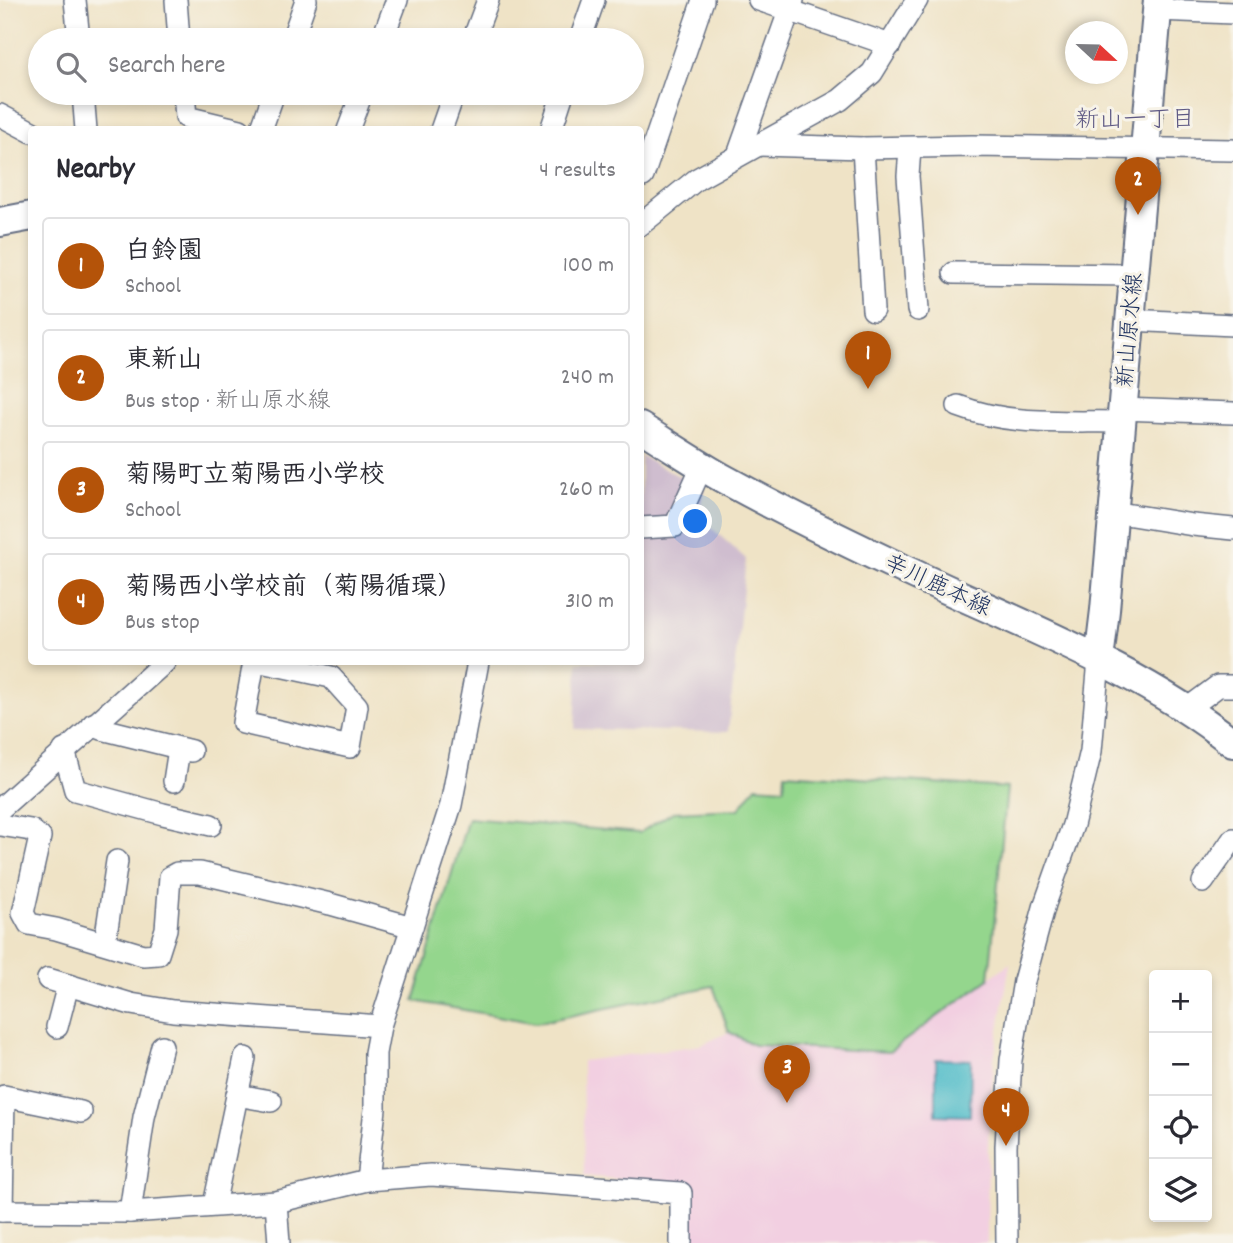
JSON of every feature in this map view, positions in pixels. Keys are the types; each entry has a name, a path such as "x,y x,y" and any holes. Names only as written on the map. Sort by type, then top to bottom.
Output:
{"main road":[{"name":"新山原水線","path":"1098,660 1157,5"},
{"path":"1,226 28,217"},
{"name":"辛川鹿本線","path":"644,430 702,466 905,570 1098,660 1187,709 1233,743"}],"street":[{"path":"75,0 78,28"},
{"path":"176,0 178,28"},
{"path":"296,28 306,0"},
{"path":"386,28 397,0"},
{"path":"478,28 488,0"},
{"path":"584,28 594,0"},
{"path":"644,169 704,0"},
{"path":"759,0 791,5 890,45"},
{"path":"644,222 697,179 840,100 872,74 917,0"},
{"path":"738,155 791,5"},
{"path":"1157,5 1233,13"},
{"path":"84,105 86,126"},
{"path":"185,105 186,117 223,126"},
{"path":"262,126 270,105"},
{"path":"350,126 357,105"},
{"path":"442,126 450,105"},
{"path":"552,126 559,105"},
{"path":"0,115 28,130"},
{"path":"759,145 1233,150"},
{"path":"863,148 873,310"},
{"path":"909,148 908,176 918,310"},
{"path":"644,178 663,206"},
{"path":"954,273 1133,275"},
{"path":"1129,320 1233,325"},
{"path":"958,406 978,414 1018,421 1120,415 1233,413"},
{"path":"644,528 675,526 702,466"},
{"path":"1113,512 1193,525 1233,528"},
{"path":"1007,1243 1006,1146 1011,1060 1028,968 1045,904 1073,825 1091,751 1098,660"},
{"path":"0,809 162,665"},
{"path":"253,665 243,723 350,747 357,706 331,677 275,665"},
{"path":"367,1180 374,1109 375,1053 380,1026 451,805 477,665"},
{"path":"1187,709 1218,686 1233,686"},
{"path":"93,724 102,729 185,750 174,781"},
{"path":"64,750 75,790 211,825"},
{"path":"0,825 31,830 40,837 23,913 29,925 56,929 143,955 158,954 166,929 170,877 177,873 200,873 412,926"},
{"path":"1203,882 1233,839"},
{"path":"105,942 117,861"},
{"path":"57,1027 58,982 131,1004 173,1011 380,1026"},
{"path":"130,1212 144,1116 162,1046"},
{"path":"214,1205 245,1058"},
{"path":"237,1095 271,1101"},
{"path":"81,1112 4,1096 1,1211 130,1212 276,1202 367,1180 431,1175 681,1193 681,1243"},
{"path":"276,1202 279,1243"}],"shaded area":[{"path":"644,458 705,490 697,515 746,559 728,732 575,729 578,665 644,665"},
{"path":"1010,963 994,1059 988,1145 987,1243 687,1243 687,1186 584,1176 582,1061 701,1045 729,1032 754,1045 889,1052"}],"green space":[{"path":"785,773 1007,788 989,979 889,1052 754,1045 729,1032 713,986 536,1023 414,1001 468,818 639,833 673,812 739,809 756,786 784,788"}],"water":[{"path":"936,1059 971,1060 970,1116 936,1115"}],"place":[{"name":"東新山","path":"1138,215"},
{"name":"白鈴園","path":"868,389"},
{"name":"菊陽町立菊陽西小学校","path":"787,1103"},
{"name":"菊陽西小学校前（菊陽循環）","path":"1006,1146"}],"district":[{"name":"新山一丁目","path":"1135,118"}]}
